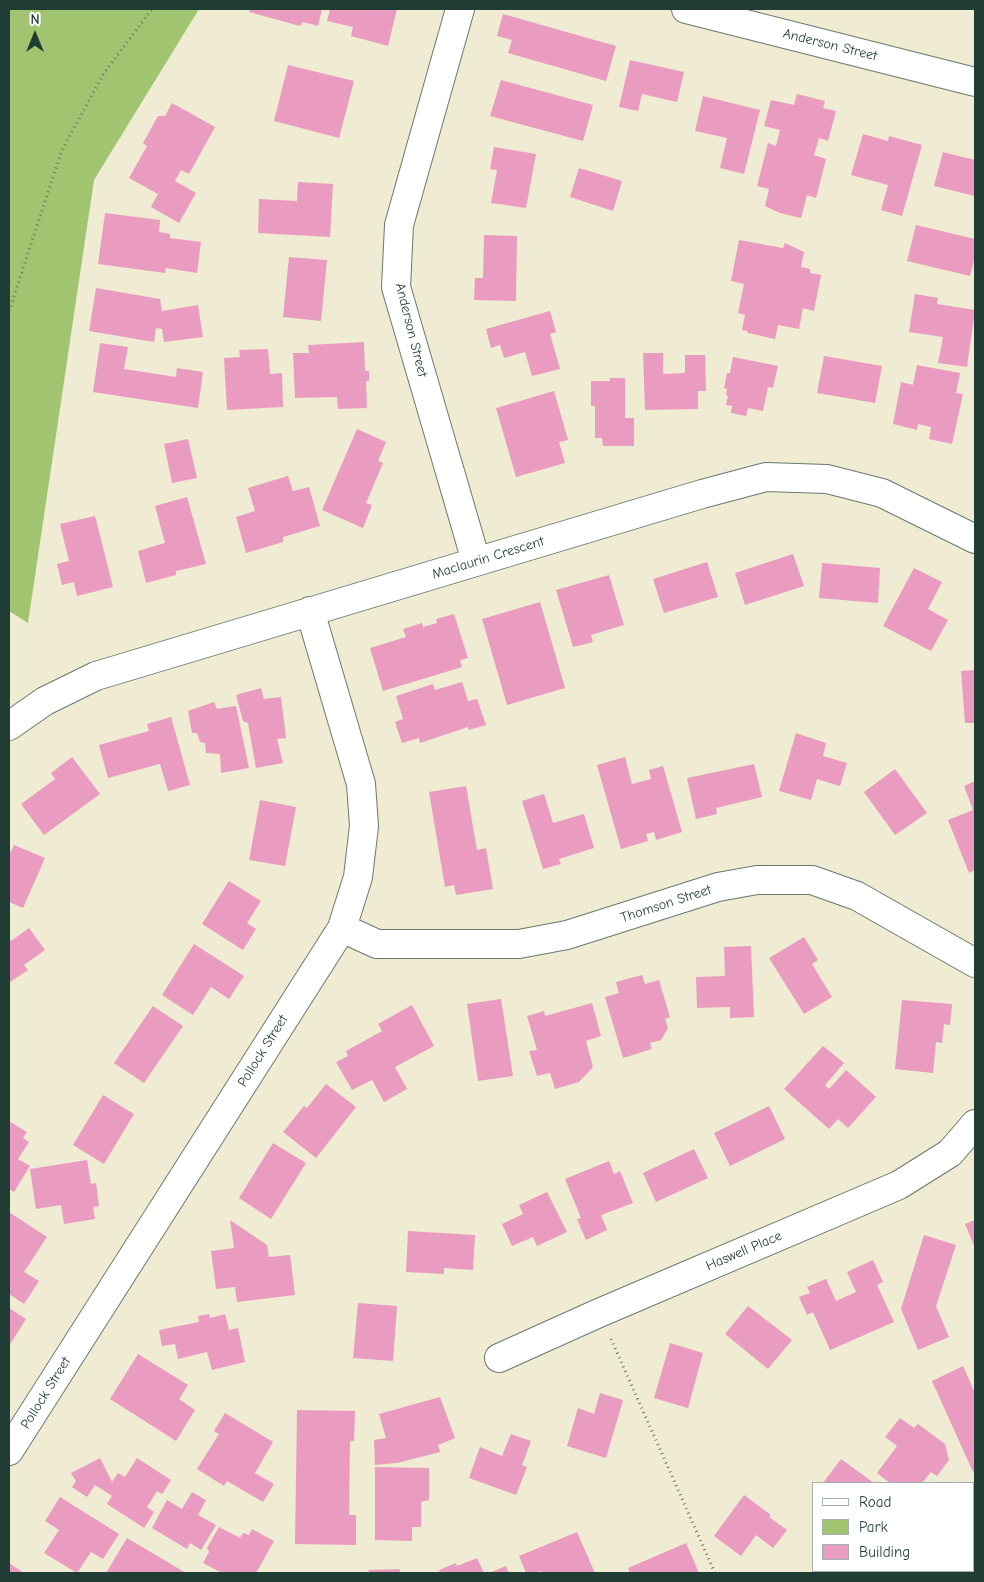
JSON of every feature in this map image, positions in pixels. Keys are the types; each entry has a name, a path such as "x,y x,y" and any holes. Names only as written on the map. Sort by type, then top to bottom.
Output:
{"street":[{"name":"Anderson Street","path":"460,9 399,225 396,287 476,561"},
{"name":"Anderson Street","path":"686,9 975,82"},
{"name":"Maclaurin Crescent","path":"12,719 96,676 692,496 766,477 827,479 882,493 975,538"},
{"name":"Pollock Street","path":"9,1451 342,928 358,877 364,826 361,784 310,611"},
{"name":"Thomson Street","path":"342,928 377,944 519,944 567,935 718,887 757,880 812,880 857,896 975,962"},
{"name":"Haswell Place","path":"500,1358 599,1313 899,1185 950,1153 975,1124"}],"path":[{"path":"9,311 62,150 104,73 152,9"},
{"path":"599,1313 715,1573"}],"green space":[{"path":"9,9 199,9 94,180 28,623 9,611"}],"building":[{"path":"250,9 322,9 318,26 303,22 300,26 249,12"},
{"path":"330,9 397,9 388,46 351,36 353,27 327,21"},
{"path":"503,14 616,46 606,81 508,53 512,40 497,36"},
{"path":"630,60 684,72 677,102 642,94 638,111 619,107"},
{"path":"288,65 354,81 339,138 274,121"},
{"path":"501,80 593,105 583,141 490,116"},
{"path":"797,94 825,101 823,108 836,111 828,141 819,138 814,155 826,159 816,198 807,195 801,218 780,213 765,206 769,189 757,186 768,143 776,146 780,130 764,126 771,100 794,105"},
{"path":"703,96 760,110 744,174 720,168 727,138 695,131"},
{"path":"172,103 215,127 189,174 181,170 175,181 196,193 179,223 151,207 158,194 129,178 147,146 143,143 158,116 165,116"},
{"path":"863,134 888,141 889,136 922,145 902,216 881,210 888,185 851,175"},
{"path":"494,147 536,154 526,208 491,203 497,170 490,169"},
{"path":"943,152 975,160 975,196 934,186"},
{"path":"579,168 622,181 613,211 570,197"},
{"path":"298,182 333,184 330,237 258,233 259,199 297,201"},
{"path":"105,213 160,220 159,232 170,234 170,238 201,242 197,273 166,268 165,273 98,264"},
{"path":"916,225 975,239 975,257 970,276 907,261"},
{"path":"484,235 517,236 516,301 474,300 475,278 483,278"},
{"path":"739,240 783,248 785,243 804,252 801,267 810,269 810,273 821,275 814,311 803,308 799,329 778,325 775,339 742,330 745,315 738,313 744,284 731,281"},
{"path":"289,257 327,260 321,321 283,317"},
{"path":"96,288 160,299 162,311 198,305 203,337 164,342 162,329 156,328 154,342 89,331"},
{"path":"915,294 938,298 937,304 975,310 967,367 938,363 943,337 909,332"},
{"path":"550,311 556,332 550,334 560,369 532,376 525,352 504,358 500,345 491,348 486,329"},
{"path":"364,342 365,371 369,371 369,381 366,381 367,408 338,409 337,397 295,398 293,353 309,353 308,345"},
{"path":"100,343 128,347 124,369 176,377 177,368 203,372 198,408 93,392"},
{"path":"268,349 270,374 282,373 283,407 227,410 224,358 240,357 239,350"},
{"path":"643,353 663,353 663,374 685,373 685,355 705,355 706,391 698,391 698,409 645,410"},
{"path":"824,356 882,366 875,403 817,393"},
{"path":"733,357 778,366 773,388 768,387 763,411 748,408 746,416 731,413 732,406 726,405 728,396 726,395 727,389 724,388 727,373 730,373"},
{"path":"917,365 960,373 956,393 963,394 952,444 929,439 931,427 918,424 917,430 893,424 901,382 913,385"},
{"path":"610,378 625,378 625,418 634,418 634,446 603,446 602,438 595,438 595,406 591,406 591,381 610,381"},
{"path":"554,391 568,440 559,442 565,463 516,477 496,408"},
{"path":"357,429 386,442 378,461 383,463 366,503 372,505 363,528 322,510"},
{"path":"188,439 197,478 172,483 164,444"},
{"path":"288,476 293,491 309,487 320,526 283,537 283,542 246,553 236,517 255,511 248,488"},
{"path":"187,497 206,564 176,571 176,575 146,583 138,551 165,543 155,506"},
{"path":"95,516 113,587 77,596 74,582 62,585 57,564 69,561 60,524"},
{"path":"793,554 804,586 745,605 735,573"},
{"path":"707,562 718,597 664,613 653,579"},
{"path":"822,563 880,568 878,603 819,598"},
{"path":"914,568 942,582 928,609 948,620 931,651 883,626"},
{"path":"609,575 624,625 591,635 593,642 573,647 556,590"},
{"path":"540,602 565,688 507,705 482,619"},
{"path":"454,614 468,658 460,660 462,667 383,691 370,648 406,637 403,629 422,623 423,627 437,623 436,619"},
{"path":"975,670 975,723 965,723 961,671"},
{"path":"462,682 468,701 477,699 486,725 469,730 468,727 420,743 419,738 402,743 395,722 403,719 396,696 433,684 435,690"},
{"path":"261,688 264,699 281,697 286,738 277,739 283,763 256,768 248,723 243,721 236,695"},
{"path":"214,702 217,709 236,706 249,768 221,773 220,754 206,753 205,743 200,742 197,733 192,733 188,711"},
{"path":"171,717 190,785 168,791 160,764 108,778 99,745 149,731 147,724"},
{"path":"796,733 826,743 823,756 847,763 840,786 817,779 811,800 779,791"},
{"path":"72,757 100,794 44,835 21,804 55,779 51,773"},
{"path":"625,757 632,784 651,779 649,770 663,766 682,832 656,840 654,832 646,834 648,841 621,849 597,765"},
{"path":"754,764 762,797 716,808 717,814 696,819 687,778"},
{"path":"895,769 927,813 895,835 864,792"},
{"path":"975,781 975,870 969,873 948,820 973,810 964,786"},
{"path":"466,786 477,850 486,848 493,889 456,895 454,885 445,887 429,792"},
{"path":"544,794 553,823 584,814 594,848 559,859 561,864 543,869 522,801"},
{"path":"260,800 296,807 285,866 249,860"},
{"path":"14,845 45,858 23,908 9,902 9,851 11,852"},
{"path":"229,881 261,901 247,923 256,929 243,950 202,924"},
{"path":"29,928 45,950 24,965 28,970 10,982 9,937 11,941"},
{"path":"804,937 818,960 812,964 832,997 804,1014 769,958"},
{"path":"194,944 244,976 229,999 211,987 193,1015 162,995"},
{"path":"751,946 754,1017 730,1018 730,1007 697,1008 696,977 725,976 724,947"},
{"path":"642,975 645,984 659,980 670,1017 665,1019 668,1028 661,1040 650,1043 652,1049 623,1058 605,997 619,993 616,982"},
{"path":"501,999 513,1076 478,1081 467,1004"},
{"path":"902,1000 952,1004 950,1025 944,1024 942,1043 936,1042 933,1073 895,1069"},
{"path":"592,1003 601,1036 586,1041 593,1067 579,1082 555,1089 550,1073 537,1076 529,1051 537,1050 527,1016 544,1011 545,1016"},
{"path":"412,1005 434,1046 395,1067 407,1089 384,1102 372,1080 352,1090 336,1062 348,1056 346,1051 382,1031 378,1024"},
{"path":"153,1006 183,1026 144,1083 114,1063"},
{"path":"823,1046 844,1063 825,1085 829,1089 846,1070 876,1097 848,1128 838,1119 829,1129 784,1089"},
{"path":"326,1084 356,1107 316,1158 283,1132 304,1106 307,1108"},
{"path":"103,1095 134,1114 104,1164 73,1145"},
{"path":"769,1106 785,1139 730,1166 714,1133"},
{"path":"9,1121 27,1132 23,1138 29,1142 18,1159 30,1166 14,1192 9,1189"},
{"path":"273,1143 306,1163 271,1219 239,1198"},
{"path":"694,1149 708,1178 656,1202 643,1173"},
{"path":"87,1160 91,1184 96,1183 99,1206 93,1207 95,1219 64,1224 61,1205 36,1209 30,1169"},
{"path":"609,1161 614,1174 620,1171 633,1203 601,1215 607,1230 586,1240 577,1219 581,1218 565,1179"},
{"path":"547,1192 567,1232 537,1246 533,1237 512,1246 502,1224 523,1214 519,1205"},
{"path":"9,1212 47,1237 24,1272 39,1281 24,1304 9,1294"},
{"path":"230,1220 267,1245 269,1257 290,1255 295,1295 237,1302 235,1287 216,1289 211,1251 234,1248"},
{"path":"975,1220 975,1248 965,1224"},
{"path":"408,1231 475,1235 473,1270 444,1268 444,1274 406,1272"},
{"path":"924,1235 956,1245 936,1306 949,1337 918,1350 901,1309"},
{"path":"873,1260 883,1282 877,1285 894,1322 830,1350 813,1312 807,1315 799,1297 810,1293 807,1287 826,1279 836,1301 856,1292 847,1272"},
{"path":"358,1303 397,1306 393,1361 353,1358"},
{"path":"748,1306 792,1340 768,1369 725,1334"},
{"path":"9,1308 26,1319 9,1346"},
{"path":"209,1314 210,1318 225,1314 229,1330 238,1328 245,1362 212,1370 207,1352 178,1359 175,1344 162,1346 159,1330 199,1322 198,1316"},
{"path":"670,1343 703,1353 688,1408 654,1398"},
{"path":"138,1354 188,1385 179,1399 195,1410 176,1441 110,1399"},
{"path":"963,1366 975,1393 975,1471 973,1472 932,1381"},
{"path":"600,1393 623,1400 606,1458 567,1446 578,1408 594,1414"},
{"path":"440,1397 455,1438 438,1445 440,1452 397,1463 375,1465 374,1440 386,1438 379,1414"},
{"path":"297,1410 355,1411 354,1441 350,1441 349,1515 356,1515 356,1545 295,1544"},
{"path":"225,1413 273,1442 255,1473 274,1484 263,1502 227,1481 224,1486 197,1469 219,1434 214,1431"},
{"path":"900,1418 914,1428 918,1424 945,1444 949,1460 937,1476 931,1472 923,1482 889,1482 877,1473 897,1446 885,1437"},
{"path":"511,1434 531,1441 522,1465 527,1467 516,1495 469,1478 480,1447 502,1456"},
{"path":"100,1458 112,1482 118,1473 125,1477 137,1458 171,1480 162,1494 157,1491 147,1507 154,1512 144,1528 107,1504 112,1496 95,1485 87,1497 72,1487 76,1481 71,1473"},
{"path":"841,1459 873,1482 824,1482"},
{"path":"375,1467 429,1468 429,1500 421,1502 421,1527 412,1527 412,1541 375,1540"},
{"path":"192,1492 206,1500 198,1515 216,1525 201,1550 190,1543 187,1549 152,1528 167,1500 182,1509"},
{"path":"744,1495 771,1515 769,1517 787,1530 773,1548 756,1535 741,1556 714,1536"},
{"path":"60,1497 119,1534 103,1559 91,1552 77,1573 44,1553 59,1530 45,1521"},
{"path":"219,1527 240,1538 243,1533 249,1535 252,1529 274,1541 256,1573 222,1573 203,1563 209,1552 207,1548"},
{"path":"577,1532 595,1573 542,1573 541,1571 526,1573 519,1556"},
{"path":"127,1538 186,1573 106,1573"},
{"path":"686,1543 699,1573 630,1573 628,1568"},
{"path":"477,1558 484,1573 440,1573 439,1570 456,1563 457,1566"},
{"path":"9,1563 24,1573 9,1573"},
{"path":"506,1566 509,1573 489,1573"},
{"path":"399,1569 401,1573 370,1573 368,1570"}]}
